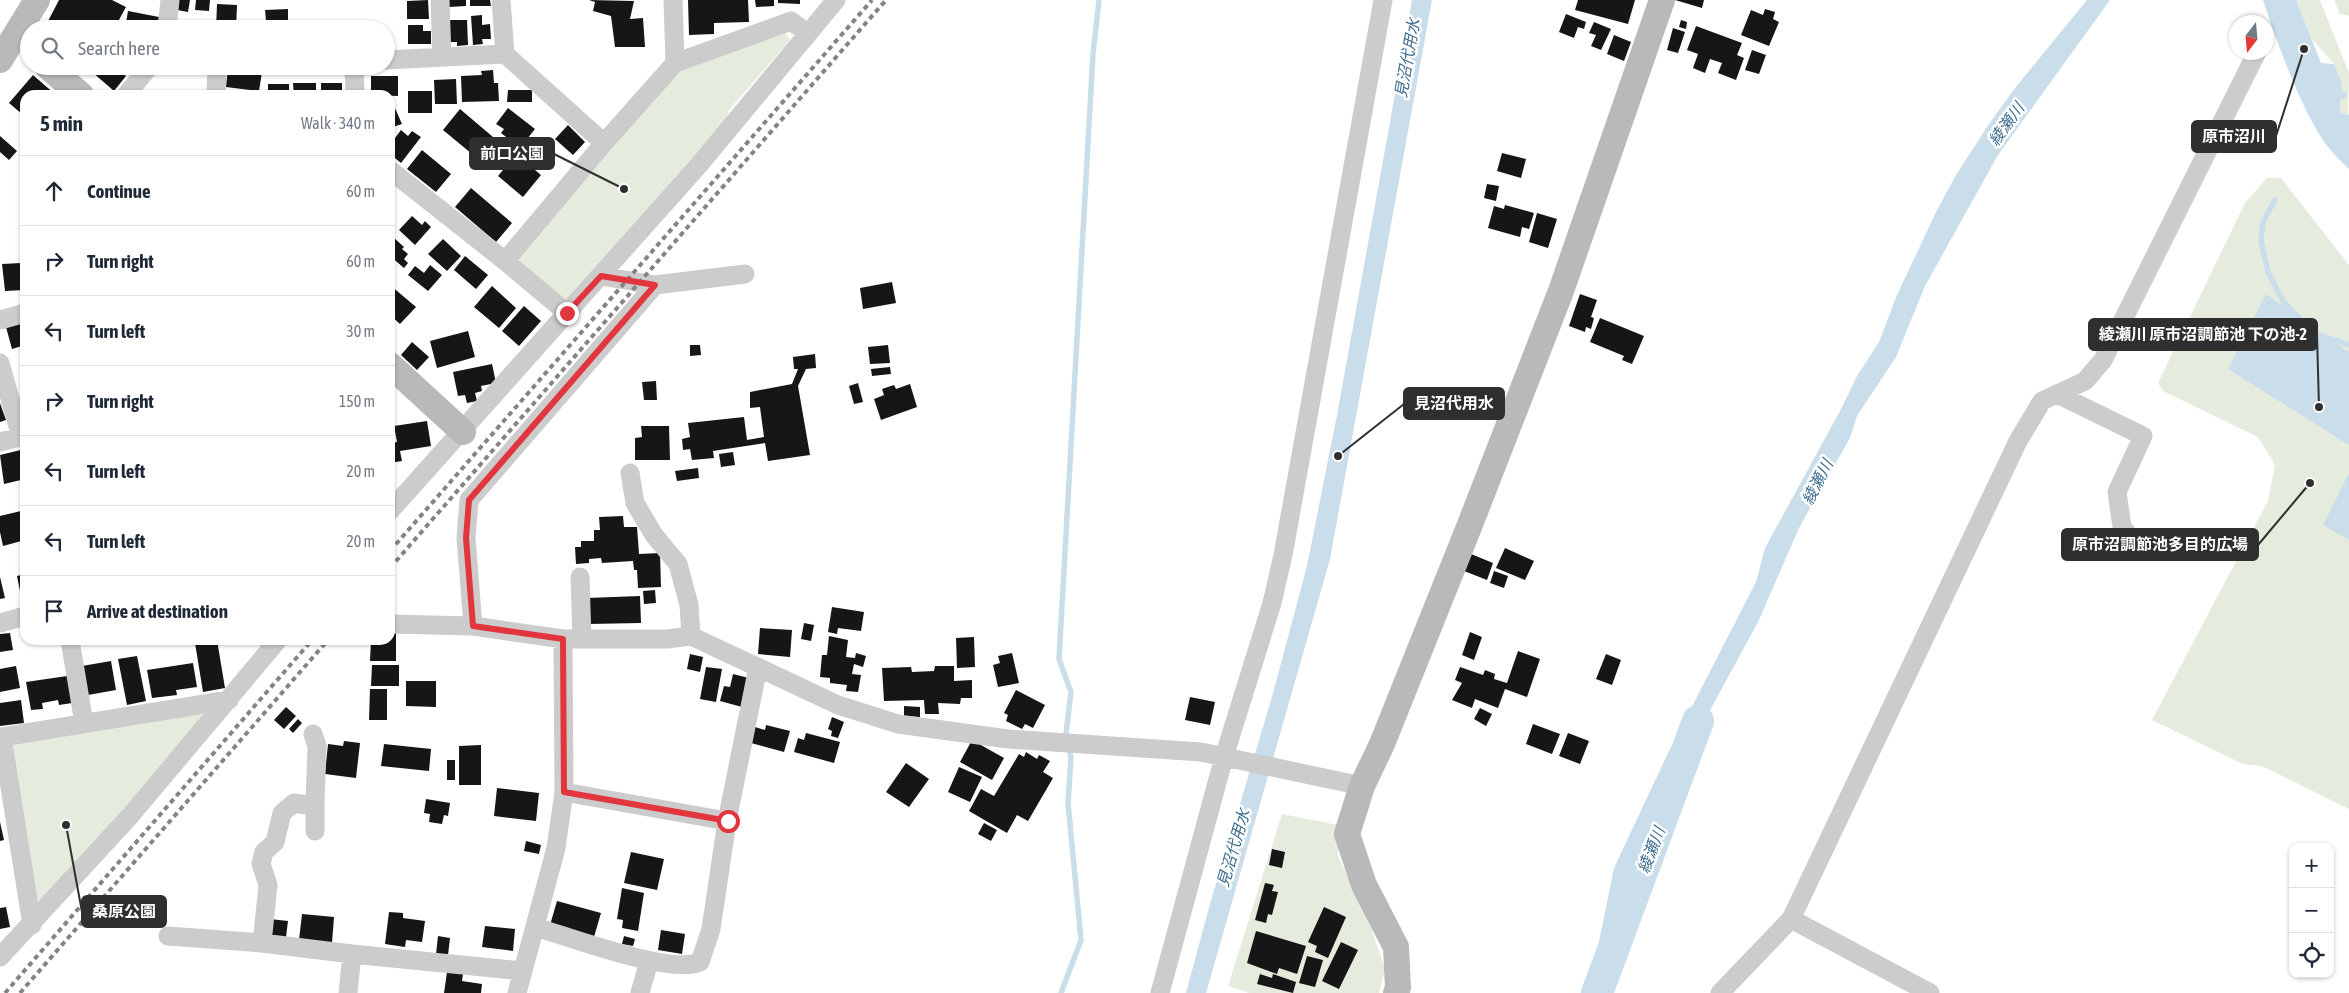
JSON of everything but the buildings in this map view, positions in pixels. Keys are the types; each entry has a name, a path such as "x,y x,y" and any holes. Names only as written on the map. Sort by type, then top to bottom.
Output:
{"street":[{"path":"25,20 37,0"},
{"path":"168,20 170,0"},
{"path":"440,0 442,57"},
{"path":"501,0 505,54 604,142"},
{"path":"673,0 675,63"},
{"path":"813,26 815,0"},
{"path":"395,506 463,432 699,164 836,0"},
{"path":"1160,993 1224,757 1272,603 1283,555 1382,0"},
{"path":"1396,993 1398,988 1396,947 1364,885 1348,834 1362,786 1382,744 1561,291 1662,0"},
{"path":"505,262 604,142 675,63 791,21 813,26"},
{"path":"0,60 14,39"},
{"path":"395,60 505,54"},
{"path":"1720,993 1791,919 2018,441 2042,401 2085,381 2103,360 2253,60"},
{"path":"58,75 75,90"},
{"path":"130,90 143,75"},
{"path":"216,90 217,75"},
{"path":"354,75 355,90"},
{"path":"395,174 567,313"},
{"path":"601,276 655,285 746,274"},
{"path":"473,626 466,538 469,500 655,285"},
{"path":"0,320 20,314"},
{"path":"0,363 20,426"},
{"path":"395,371 463,432"},
{"path":"2057,394 2143,436 2117,492 2122,527 2130,537"},
{"path":"0,442 20,437"},
{"path":"630,473 635,503 654,535 678,564 689,605 691,636"},
{"path":"580,577 582,639"},
{"path":"0,623 20,617"},
{"path":"395,624 473,626 563,639 667,639 691,636 838,705 898,724 1008,739 1201,752 1362,786"},
{"path":"517,993 556,848 564,792 563,639"},
{"path":"71,645 84,723"},
{"path":"0,958 130,816 274,645"},
{"path":"535,927 649,961 693,966 700,962 711,929 728,821 758,667"},
{"path":"32,925 1,737 229,700"},
{"path":"313,734 317,746 315,831"},
{"path":"564,792 728,821"},
{"path":"262,943 268,885 261,864 264,852 275,842 282,813 294,803 307,805 315,801"},
{"path":"1791,919 1930,993"},
{"path":"168,936 262,943 523,971"},
{"path":"348,993 352,954"},
{"path":"640,993 649,961"}],"green space":[{"path":"2296,0 2320,0 2349,73 2348,115 2340,113 2340,100 2346,91 2342,93 2334,64 2311,38"},
{"path":"2334,0 2349,0 2349,16 2340,14"},
{"path":"784,31 790,40 728,111 729,121 574,299 559,299 520,269 519,257 680,69"},
{"path":"2267,178 2281,178 2349,265 2349,809 2262,766 2243,764 2152,720 2268,501 2275,465 2258,437 2163,391 2158,383 2245,203"},
{"path":"200,712 204,719 42,901 33,898 10,752 14,744"},
{"path":"1282,814 1338,825 1338,856 1372,930 1385,970 1379,993 1249,993 1228,986"}],"water":[{"path":"1412,0 1432,0 1330,559 1206,993 1186,993 1210,904 1272,697 1307,566 1337,415"},
{"path":"2087,0 2110,0 1998,155 1925,286 1896,357 1857,416 1850,438 1799,528 1758,622 1669,790 1649,841 1618,956 1603,993 1584,993 1595,961 1614,868 1668,753 1756,582 1765,548 1840,411 1857,376 1879,342 1897,295 1937,210 1956,175 2015,88"},
{"path":"2263,0 2296,0 2321,63 2334,64 2341,81 2342,92 2347,91 2346,98 2340,100 2340,113 2349,115 2349,169 2328,147 2309,116 2274,31 2274,15 2268,15"},
{"path":"2266,294 2349,352 2349,445 2228,369"},
{"path":"2349,473 2349,540 2323,525"}],"waterway":[{"path":"1061,993 1081,940 1068,803 1071,757 1066,734 1071,692 1059,659 1093,54 1099,0"},
{"path":"2275,200 2263,222 2261,241 2268,272 2283,301 2303,322"},
{"path":"2325,337 2349,345"},
{"name":"綾瀬川","path":"1597,993 1698,721"}],"railway":[{"path":"395,545 872,0"},
{"path":"395,562 886,0"},
{"path":"5,993 308,645"},
{"path":"20,993 324,645"}],"place":[{"name":"原市沼川","path":"2304,49"},
{"name":"前口公園","path":"624,189"},
{"name":"綾瀬川 原市沼調節池 下の池-2","path":"2319,407"},
{"name":"見沼代用水","path":"1338,456"},
{"name":"原市沼調節池多目的広場","path":"2310,483"},
{"name":"桑原公園","path":"66,825"}],"route":[{"path":"567,313 601,276 638,284 655,285 469,500 466,538 473,626 563,639 564,792 728,821"}]}
